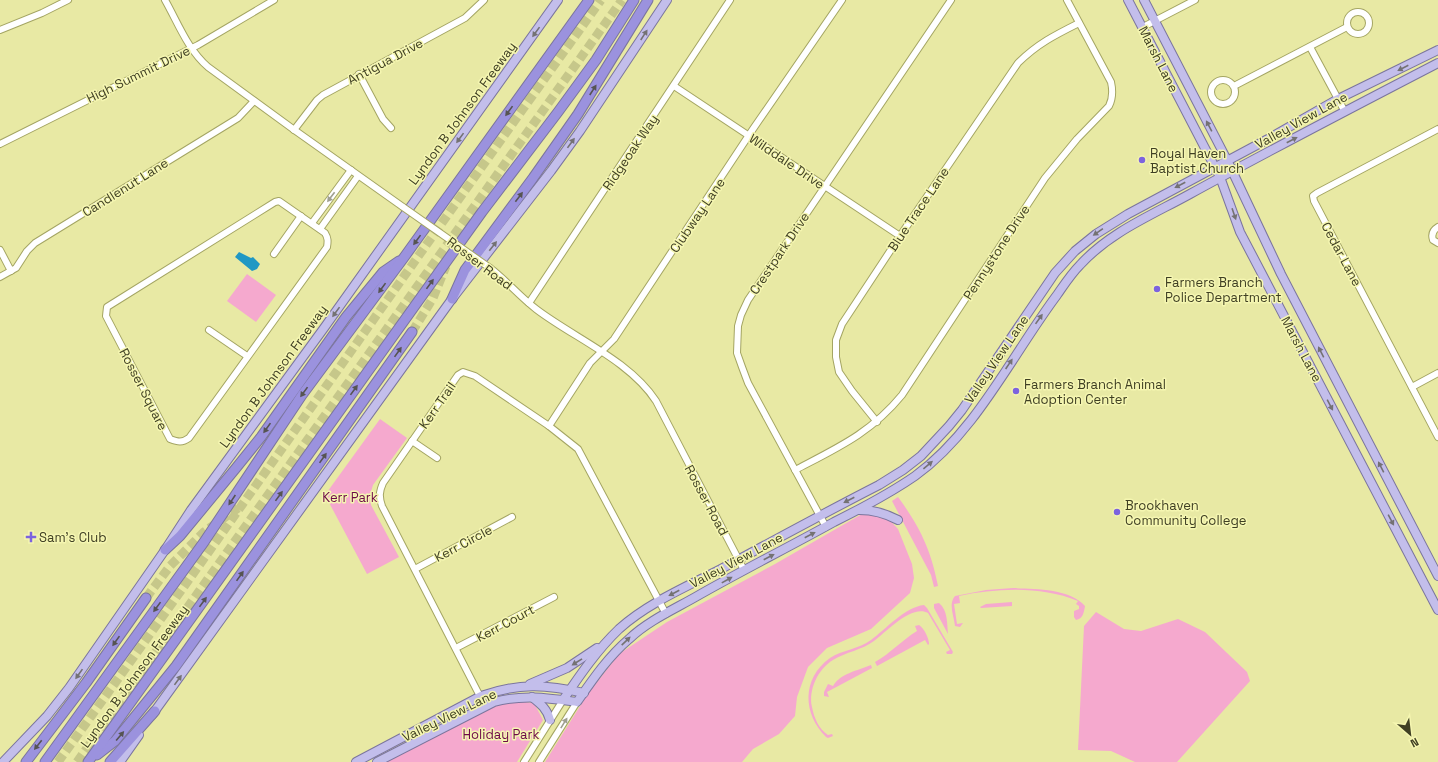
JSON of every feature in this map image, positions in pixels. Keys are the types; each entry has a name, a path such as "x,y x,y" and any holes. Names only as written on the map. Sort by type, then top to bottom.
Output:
{"highway":[{"path":"570,26 583,0"},
{"name":"Lyndon B Johnson Freeway","path":"45,762 204,542 302,395 405,256 589,0"},
{"name":"Lyndon B Johnson Freeway","path":"89,761 482,212 596,60 634,0"},
{"path":"452,300 465,270 578,114 648,0"},
{"path":"165,550 180,536 246,456 332,336 378,278 383,272 405,256"},
{"path":"89,761 115,741 176,666 412,332"},
{"path":"26,762 86,683 146,598"},
{"path":"110,762 155,711"}],"main road":[{"name":"Lyndon B Johnson Freeway","path":"3,762 47,716 65,694 191,510 324,328 558,0"},
{"path":"120,762 155,711 452,300 580,131 666,0"},
{"name":"Marsh Lane","path":"1128,0 1220,177 1240,232 1438,610"},
{"name":"Marsh Lane","path":"1144,0 1227,160 1281,274 1438,576"},
{"name":"Valley View Lane","path":"563,700 589,662 609,640 631,620 659,602 884,481 903,470 929,449 962,410 1047,285 1071,255 1096,234 1128,214 1338,99 1438,50"},
{"name":"Valley View Lane","path":"377,762 494,702 513,697 531,696 577,702 600,669 630,637 644,627 744,570 858,510 903,484 942,453 973,417 1036,324 1080,264 1108,240 1133,224 1220,177 1438,63"},
{"path":"1128,214 1133,224"},
{"path":"1071,255 1080,264"},
{"path":"1008,344 1018,352"},
{"path":"858,510 872,510 898,520"},
{"path":"522,686 567,668 609,640"},
{"name":"Valley View Lane","path":"356,762 368,759 481,696 503,689 522,686 542,686 584,693"},
{"path":"531,696 546,708 550,720"}],"street":[{"path":"0,30 22,22 68,0"},
{"name":"Rosser Road","path":"166,0 198,59 358,176 490,268 529,303 635,376 650,392 744,570"},
{"name":"High Summit Drive","path":"0,144 192,48 274,0"},
{"name":"Antigua Drive","path":"294,130 323,95 359,74 465,18 484,0"},
{"name":"Ridgeoak Way","path":"529,303 730,0"},
{"name":"Clubway Lane","path":"549,426 590,363 614,340 749,136 842,0"},
{"name":"Crestpark Drive","path":"826,527 748,383 737,353 738,326 748,300 824,185 951,0"},
{"name":"Pennystone Drive","path":"795,470 852,440 877,422 890,410 902,395 1045,178 1077,139 1109,106 1112,100 1113,91 1111,82 1067,0"},
{"path":"1143,27 1195,0"},
{"name":"Blue Trace Lane","path":"877,422 839,372 836,357 836,340 842,324 1018,63 1045,40 1079,23"},
{"path":"1234,86 1347,27"},
{"path":"1310,47 1345,112"},
{"path":"359,74 382,120 391,128"},
{"path":"1225,80 1234,86 1236,94 1231,101 1220,104 1213,99 1211,91 1214,84 1217,82 1225,80"},
{"name":"Wilddale Drive","path":"674,86 900,236"},
{"name":"Candlenut Lane","path":"0,277 16,268 27,251 35,243 238,118 254,101"},
{"name":"Cedar Lane","path":"1438,129 1317,192 1313,196 1314,201 1438,437"},
{"path":"312,223 351,170"},
{"path":"320,229 358,176"},
{"name":"Rosser Square","path":"279,201 301,216 320,229 327,237 328,242 326,247 189,438 178,442 170,439 106,316 107,307 275,202 279,201"},
{"path":"274,254 301,216"},
{"path":"1438,227 1434,229 1432,234 1433,240 1438,243"},
{"path":"0,250 11,271"},
{"path":"209,330 247,356"},
{"name":"Kerr Trail","path":"485,706 379,498 380,489 383,483 458,375 463,372 475,376 573,444 582,455 666,614"},
{"path":"1412,387 1438,373"},
{"path":"412,441 437,458"},
{"name":"Kerr Circle","path":"415,569 512,517"},
{"name":"Kerr Court","path":"456,648 554,597"},
{"path":"524,762 563,700"},
{"path":"539,762 577,702"}],"green space":[{"path":"247,274 276,295 256,322 227,301"},
{"name":"Kerr Park","path":"380,419 407,438 373,485 370,495 371,505 399,557 367,574 325,495"},
{"path":"898,497 913,518 924,539 932,561 938,586 934,587 931,575 892,501"},
{"path":"883,513 898,529 912,564 914,578 910,593 871,629 827,648 808,667 797,697 795,716 779,734 753,749 742,762 545,762 587,695 619,654 667,622 775,564 862,514"},
{"path":"1013,588 1041,589 1070,596 1078,600 1085,606 1084,613 1082,617 1076,620 1074,617 1074,611 1079,609 1079,606 1076,604 1078,601 1064,596 1019,590 989,591 959,596 960,603 954,604 957,624 963,623 960,627 955,626 952,603 955,596 986,590"},
{"path":"1012,602 1012,606 980,607 986,604"},
{"path":"939,603 946,613 948,634 934,608 934,604"},
{"path":"924,605 953,652 952,654 947,654 946,652 950,650 928,613 922,611 914,612 900,620 869,644 833,660 823,669 815,680 811,694 812,707 817,723 825,733 828,735 832,734 833,736 828,738 826,737 818,728 813,718 808,697 814,676 821,666 835,655 866,643 903,614"},
{"path":"1096,612 1124,629 1141,631 1178,619 1205,632 1247,672 1250,681 1177,762 1135,762 1111,751 1078,750 1084,626"},
{"path":"919,625 923,628 927,636 929,642 928,645 925,640 877,666 875,662 917,631 915,626"},
{"path":"871,665 872,668 827,692 829,697 824,696 824,692 828,684 833,686 845,675"},
{"name":"Holiday Park","path":"515,701 534,703 543,720 517,762 386,762 496,706"}],"water":[{"path":"239,252 251,258 253,257 260,264 257,269 252,271 235,257"}],"tunnel":[{"path":"58,762 601,0"},
{"path":"77,762 622,0"},
{"path":"412,332 433,298 446,266"},
{"path":"146,598 170,566 204,532 238,508"}],"place":[{"name":"Royal Haven Baptist Church","path":"1142,160"},
{"name":"Farmers Branch Police Department","path":"1157,289"},
{"name":"Farmers Branch Animal Adoption Center","path":"1016,391"},
{"name":"Brookhaven Community College","path":"1117,512"},
{"name":"Sam's Club","path":"31,537"}]}
